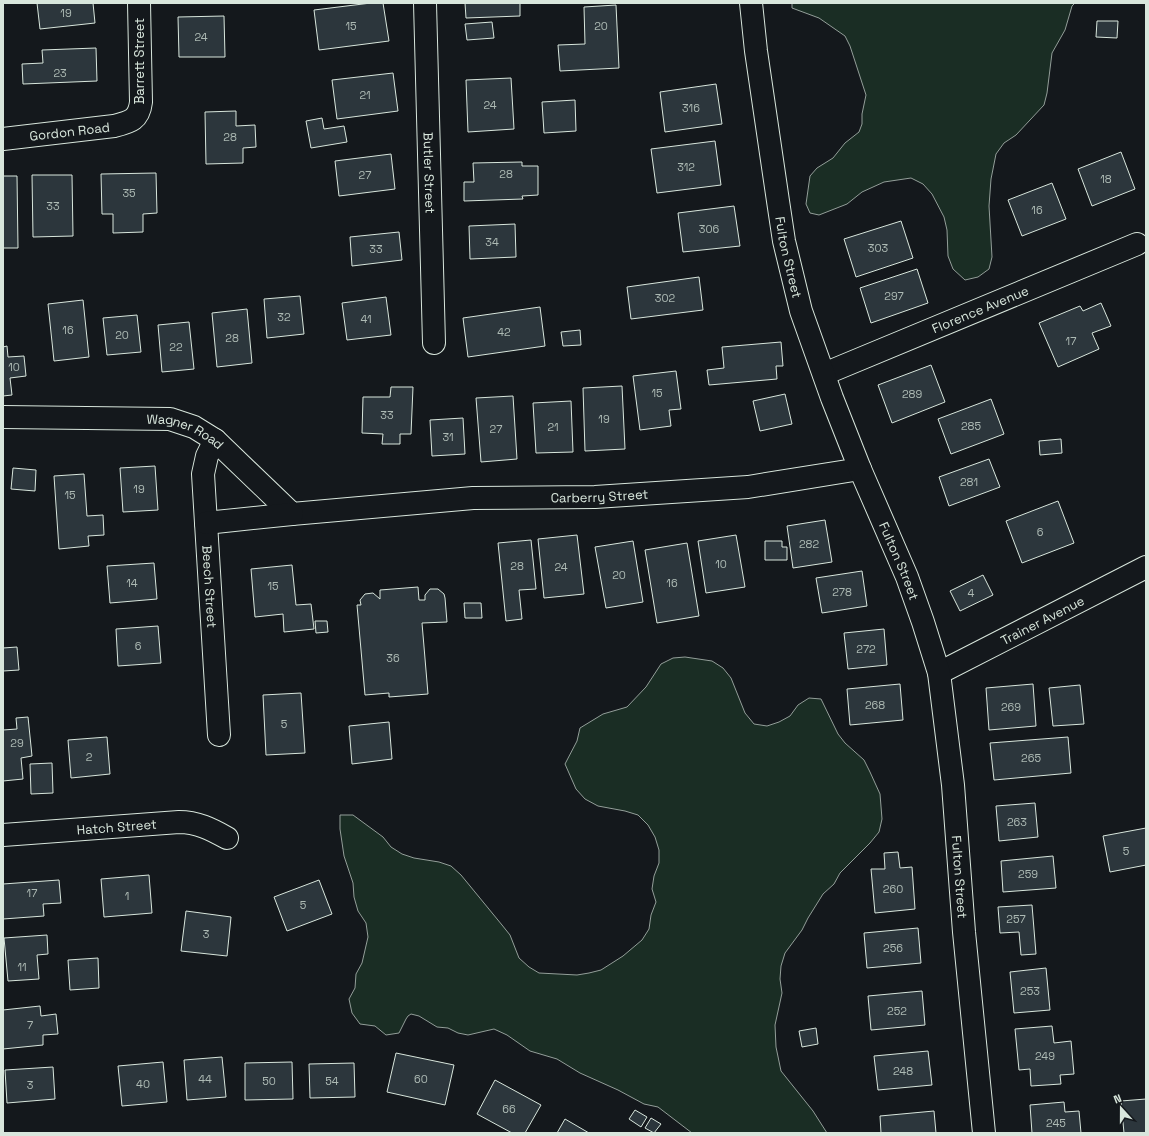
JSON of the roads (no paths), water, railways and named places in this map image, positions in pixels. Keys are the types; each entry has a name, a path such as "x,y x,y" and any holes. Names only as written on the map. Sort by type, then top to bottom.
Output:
{"street":[{"name":"Barrett Street","path":"135,118 140,111 141,102 139,3"},
{"name":"Butler Street","path":"425,3 434,343"},
{"name":"Fulton Street","path":"751,3 756,51 784,241 801,311 860,469 907,577 939,673 953,785 964,932 984,1133"},
{"name":"Gordon Road","path":"3,139 114,126 135,118"},
{"name":"Florence Avenue","path":"824,374 1137,244"},
{"name":"Wagner Road","path":"3,417 170,419 194,427 214,440 292,514"},
{"name":"Beech Street","path":"214,440 207,456 204,474 219,735"},
{"name":"Carberry Street","path":"292,514 473,498 595,497 748,487 860,469"},
{"path":"206,523 292,514"},
{"name":"Trainer Avenue","path":"939,673 1146,567"},
{"name":"Hatch Street","path":"3,835 179,822 198,824 227,838"}]}
